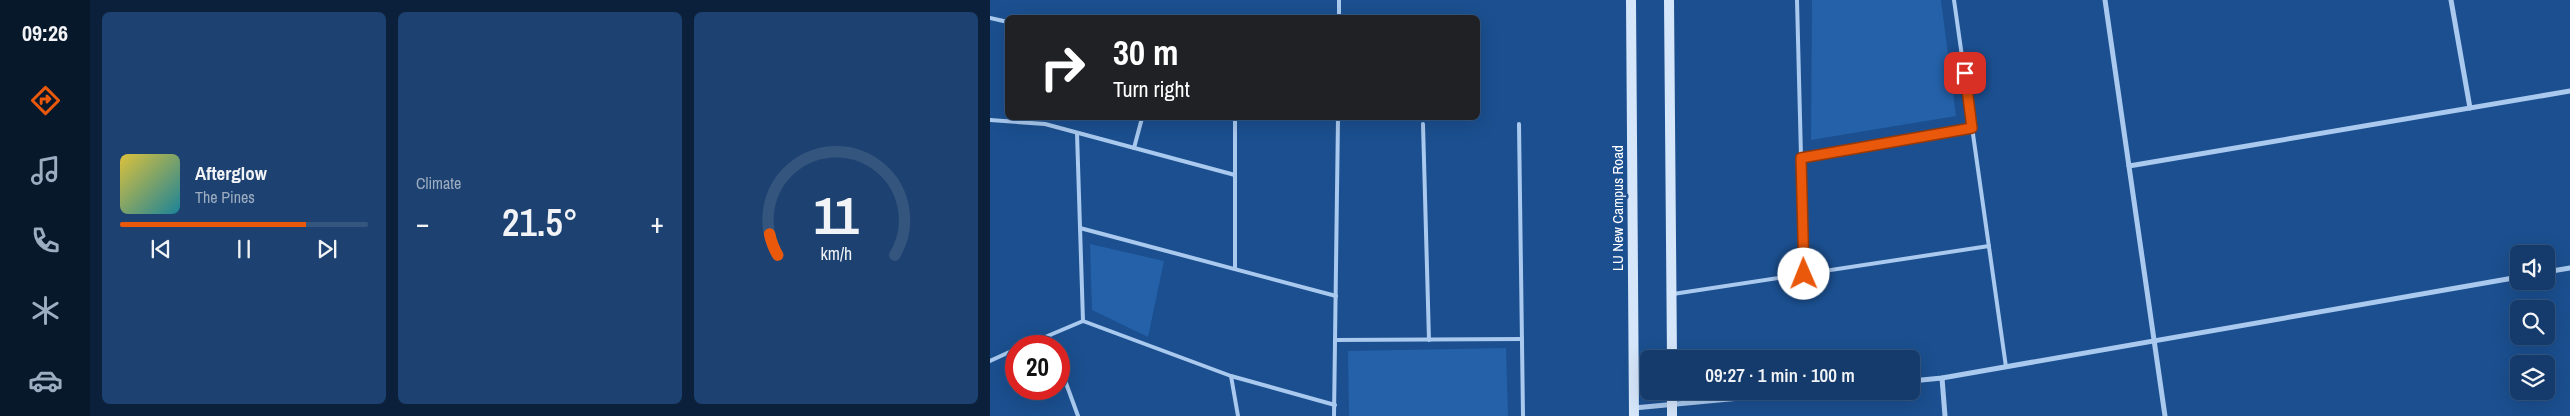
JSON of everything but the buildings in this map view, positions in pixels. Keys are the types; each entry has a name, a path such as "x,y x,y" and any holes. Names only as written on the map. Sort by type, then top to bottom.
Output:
{"street":[{"name":"LU New Campus Road","path":"1631,0 1634,412"},
{"path":"1669,0 1672,350"},
{"path":"2105,0 2166,416"},
{"path":"2451,0 2470,108"},
{"path":"2129,166 2570,91"},
{"path":"2555,270 2570,268"},
{"path":"1920,380 2006,367 2510,279"},
{"path":"1942,378 1945,416"},
{"path":"1634,412 1672,411 1751,400"}],"lane":[{"path":"1339,0 1339,15"},
{"path":"1798,0 1804,274"},
{"path":"1954,0 2006,367"},
{"path":"990,18 1005,21"},
{"path":"990,120 1045,124 1235,175"},
{"path":"1134,148 1141,120"},
{"path":"1235,120 1235,269"},
{"path":"1334,416 1338,120"},
{"path":"1423,124 1429,340"},
{"path":"1519,124 1523,416"},
{"path":"1801,158 1972,128"},
{"path":"1077,132 1083,321"},
{"path":"1080,228 1336,296"},
{"path":"1673,294 1989,246"},
{"path":"1051,335 1083,321 1231,376 1334,405"},
{"path":"1335,340 1522,339"},
{"path":"990,361 1005,355"},
{"path":"1231,376 1238,416"},
{"path":"1070,394 1078,416"}],"shaded area":[{"path":"1812,0 1941,0 1956,116 1811,140"},
{"path":"1090,244 1164,261 1148,337 1092,310"},
{"path":"1506,348 1508,416 1349,416 1348,351"}],"route":[{"path":"1804,274 1801,158 1972,128 1965,73"}]}
